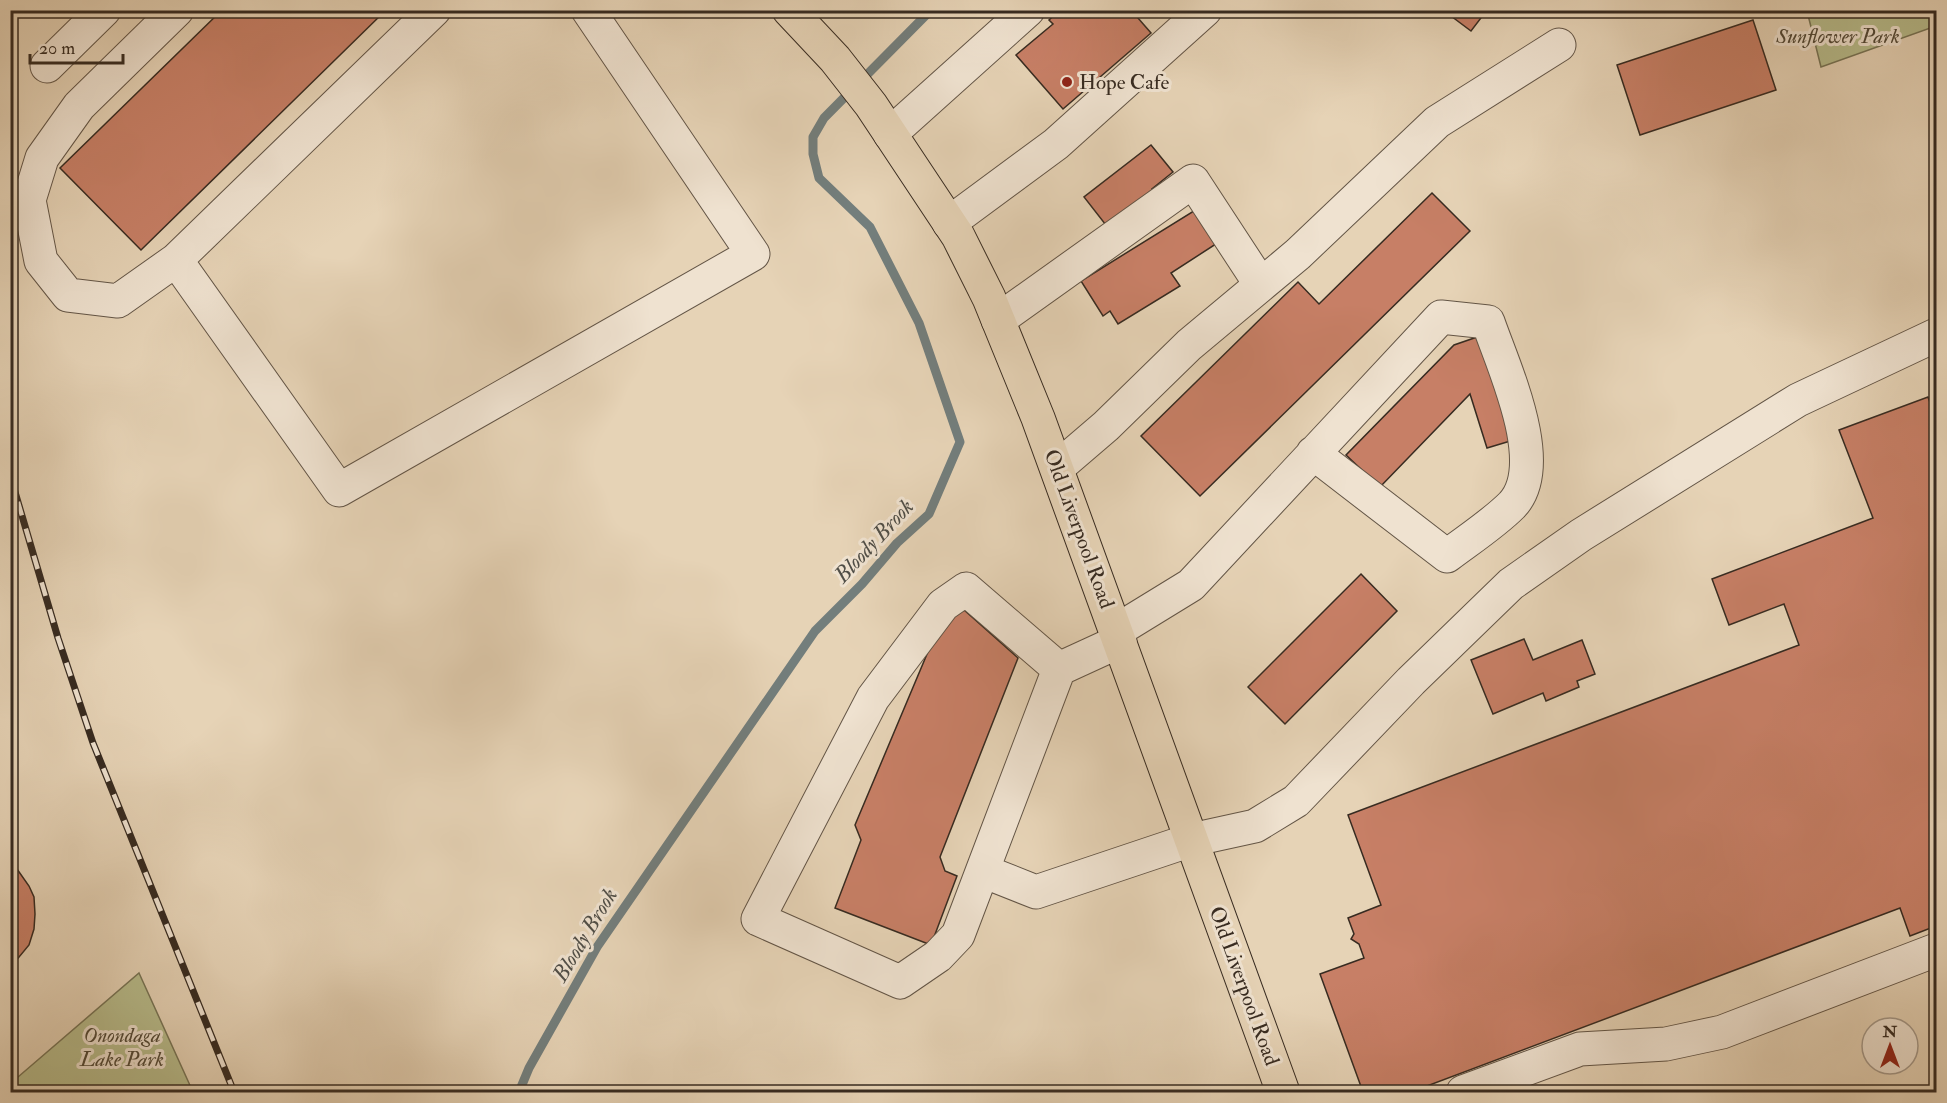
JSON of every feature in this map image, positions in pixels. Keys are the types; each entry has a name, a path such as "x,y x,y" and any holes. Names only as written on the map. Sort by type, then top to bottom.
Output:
{"main road":[{"name":"Old Liverpool Road","path":"789,10 835,59 871,105 949,223 998,320 1057,468 1283,1092"}],"lane":[{"path":"46,66 104,10"},
{"path":"177,10 79,106 42,158 29,200 41,261 68,295 118,301 176,260 434,10"},
{"path":"176,260 339,490 753,254 588,10"},
{"path":"890,134 1028,10"},
{"path":"949,223 1056,144 1205,10"},
{"path":"1057,468 1106,426 1189,345 1261,285 1437,122 1559,45"},
{"path":"998,320 1193,181 1261,285"},
{"path":"1059,669 966,589 943,605 873,699 758,919 900,982 938,956 958,935 1059,669 1118,636 1191,585 1313,453 1441,317 1488,321 1525,431 1527,454 1525,477 1513,503 1447,556 1313,453"},
{"path":"982,871 1036,892 1191,840 1255,826 1296,801 1411,681 1510,584 1581,535 1798,400 1936,335"},
{"path":"1463,1092 1580,1049 1666,1044 1722,1032 1936,950"}],"green space":[{"name":"Sunflower Park","path":"1807,11 1936,11 1936,26 1821,67"},
{"name":"Onondaga Lake Park","path":"139,973 193,1092 11,1092 11,1083"}],"building":[{"path":"222,10 386,10 141,250 60,168"},
{"name":"Hope Cafe","path":"1060,10 1131,10 1151,33 1063,109 1016,55 1053,24 1049,20"},
{"path":"1443,10 1487,10 1471,31"},
{"path":"1753,20 1776,90 1640,135 1617,65"},
{"path":"1151,145 1173,172 1152,189 1155,193 1109,229 1084,197"},
{"path":"1432,193 1470,231 1200,496 1141,436 1298,282 1319,304"},
{"path":"1197,209 1219,242 1171,273 1180,286 1118,324 1110,311 1103,316 1081,281"},
{"path":"1483,335 1517,439 1487,448 1470,394 1380,487 1346,455 1454,345"},
{"path":"1928,397 1936,419 1936,926 1910,936 1900,908 1411,1092 1363,1092 1320,974 1364,958 1359,944 1351,939 1354,934 1348,918 1381,905 1348,815 1799,645 1784,604 1729,625 1712,579 1873,518 1839,430"},
{"path":"1361,574 1397,611 1285,724 1248,687"},
{"path":"963,609 1018,658 940,857 945,871 957,876 931,945 835,908 861,840 855,825 938,628"},
{"path":"1524,639 1533,660 1582,640 1595,674 1577,681 1579,687 1546,701 1543,693 1493,714 1471,660"},
{"path":"10,859 34,897 35,914 34,929 29,945 10,968"}],"waterway":[{"name":"Bloody Brook","path":"519,1092 529,1068 597,947 815,631 862,584 897,543 929,514 960,442 919,323 870,227 819,178 813,154 813,137 824,118 931,10"}],"railway":[{"path":"10,475 58,638 93,743 234,1092"}],"place":[{"name":"Hope Cafe","path":"1067,82"}]}
